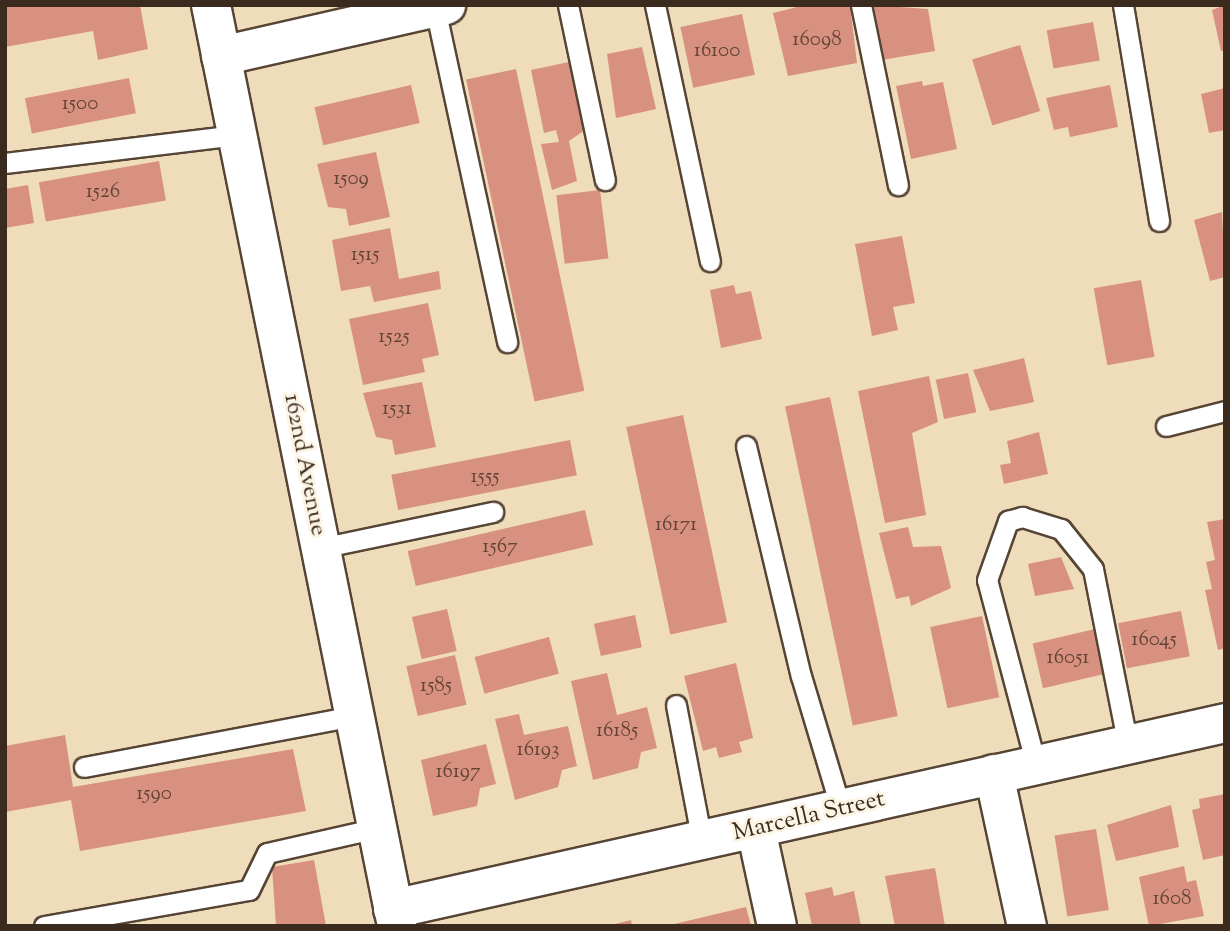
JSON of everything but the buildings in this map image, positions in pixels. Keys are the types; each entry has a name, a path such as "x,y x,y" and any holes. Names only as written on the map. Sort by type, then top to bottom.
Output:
{"street":[{"name":"162nd Avenue","path":"211,5 395,918"},
{"path":"221,56 441,7"},
{"name":"Marcella Street","path":"395,918 702,841 1225,723"},
{"path":"994,774 1027,926"},
{"path":"756,829 777,926"}],"lane":[{"path":"568,5 605,180"},
{"path":"655,5 710,261"},
{"path":"861,5 898,185"},
{"path":"1124,5 1159,221"},
{"path":"441,7 507,342"},
{"path":"5,163 237,135"},
{"path":"1166,426 1225,411"},
{"path":"746,446 801,676 841,809"},
{"path":"320,548 493,512"},
{"path":"1036,765 987,580 991,554 1008,521 1022,517 1061,529 1093,569 1128,745"},
{"path":"676,705 702,841"},
{"path":"84,767 354,716"},
{"path":"44,926 249,890 267,853 377,828"}]}
